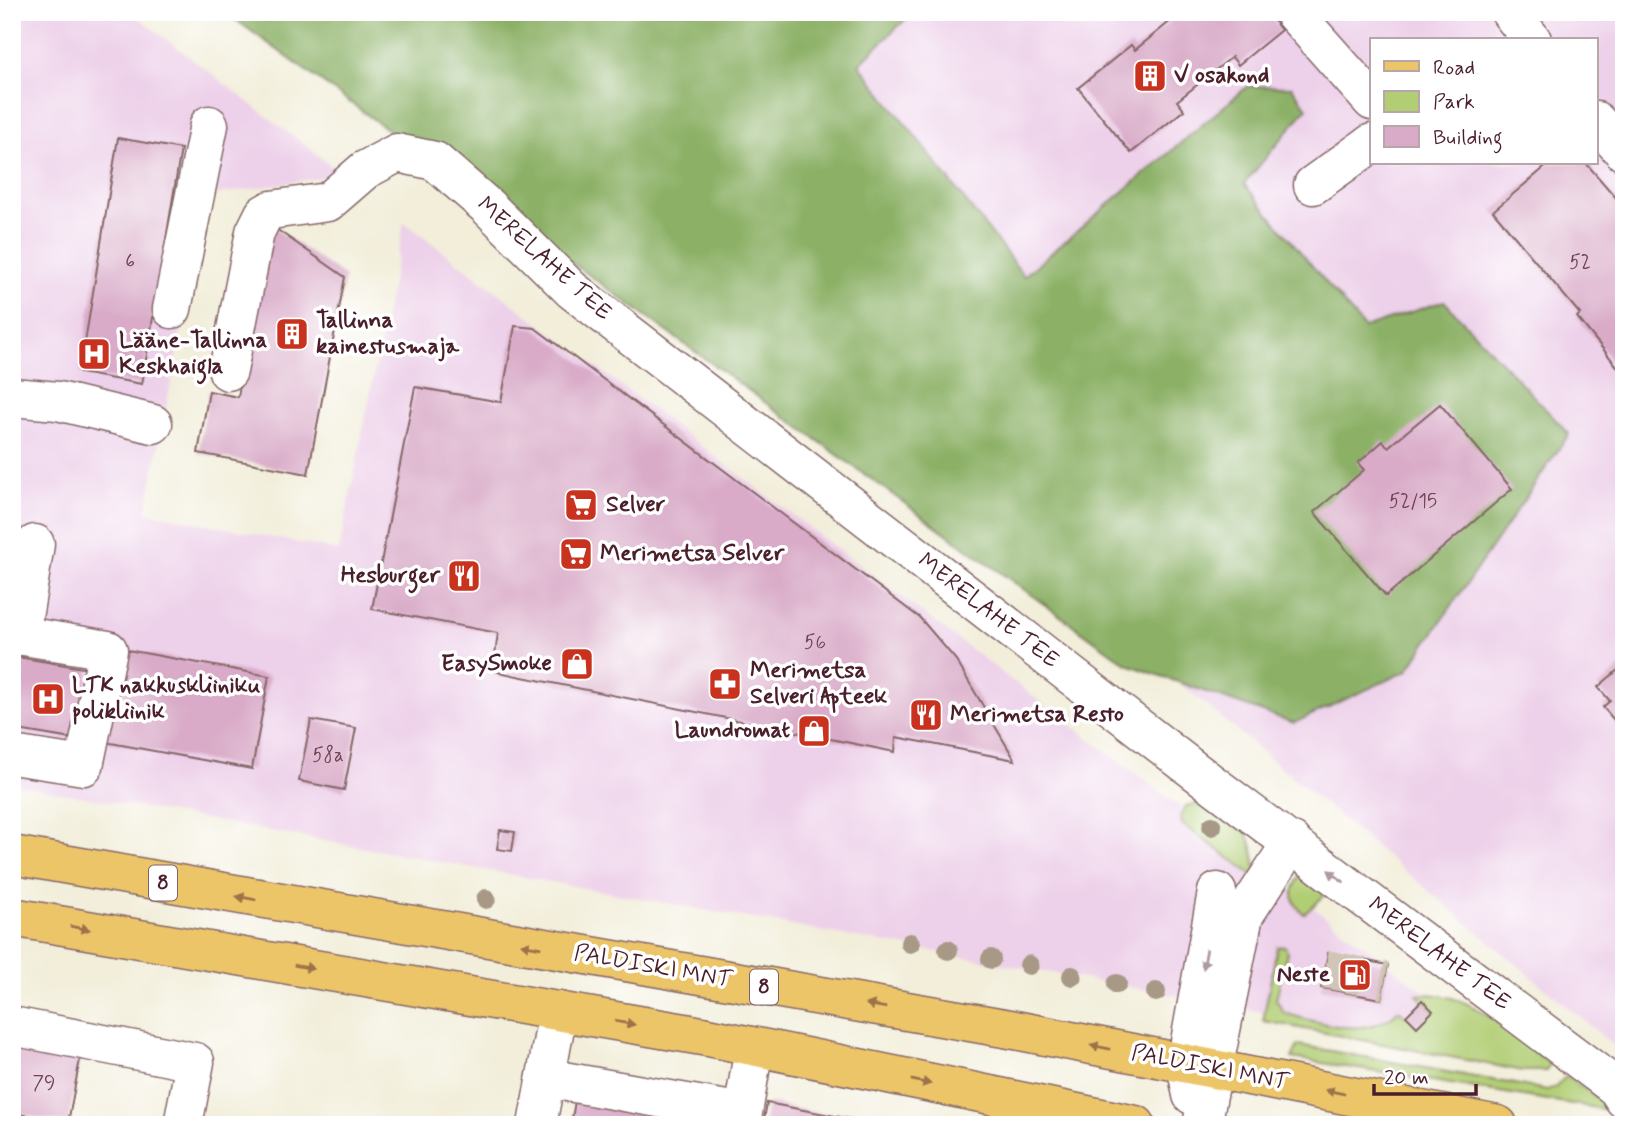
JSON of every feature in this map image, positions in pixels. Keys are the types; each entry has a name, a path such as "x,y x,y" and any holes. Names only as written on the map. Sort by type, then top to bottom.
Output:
{"main road":[{"name":"PALDISKI MNT","path":"12,855 996,1027 1498,1125"},
{"path":"12,917 754,1047 1136,1125"}],"street":[{"path":"1293,12 1370,99"},
{"path":"1598,123 1624,152"},
{"path":"172,309 209,125"},
{"path":"1314,185 1370,144"},
{"name":"MERELAHE TEE","path":"228,371 255,232 264,214 271,209 328,202 356,181 365,170 397,153 435,161 488,207 572,290 1195,771 1429,947 1622,1087"},
{"path":"12,397 58,401 153,424"},
{"path":"12,755 84,766 108,650 16,635 35,544"},
{"path":"1201,1066 1244,915 1292,842"},
{"path":"1199,1125 1201,1066 1217,892"},
{"path":"537,1125 558,1012"},
{"path":"12,1026 195,1062 183,1125"},
{"path":"546,1077 743,1113 754,1047"}],"shaded area":[{"path":"12,12 131,12 342,174 207,196 146,512 339,551 404,222 1469,1025 1460,1051 1222,1004 12,784"},
{"path":"301,12 1624,12 1624,1054 1030,558"}],"green space":[{"path":"225,12 913,12 859,64 1024,276 1248,86 1292,87 1307,108 1244,184 1364,328 1444,301 1569,434 1407,671 1294,723 1127,664"},
{"path":"1198,804 1226,814 1243,828 1252,848 1256,877 1182,824 1181,815 1186,806"},
{"path":"1306,867 1333,888 1304,914 1295,902 1293,891"},
{"path":"1285,946 1287,952 1276,999 1284,1013 1329,1025 1359,1027 1374,1025 1399,1010 1406,1016 1433,1011 1417,995 1436,995 1472,1006 1489,1016 1550,1064 1546,1071 1523,1071 1263,1021 1277,947"},
{"path":"1298,1045 1547,1090 1556,1087 1566,1076 1603,1102 1603,1109 1292,1058"}],"building":[{"name":"V osakond","path":"1176,12 1267,12 1281,30 1238,65 1232,57 1177,101 1184,110 1131,153 1078,88 1131,45 1135,50 1178,15"},
{"path":"118,138 181,149 142,384 80,373"},
{"path":"1549,164 1587,164 1624,207 1624,367 1620,370 1577,317 1580,314 1493,211"},
{"name":"Tallinna kainestusmaja","path":"269,224 345,277 308,474 198,453 209,391 238,397"},
{"name":"Selver","path":"515,326 535,328 920,618 956,660 1015,760 896,737 895,752 493,671 498,633 372,609 415,387 501,402"},
{"path":"1440,404 1512,489 1386,596 1314,512 1364,470 1358,463 1383,441 1388,447"},
{"path":"122,649 269,676 252,769 105,742"},
{"name":"LTK nakkuskliiniku polikliinik","path":"12,656 89,669 78,740 12,729"},
{"path":"1620,668 1624,672 1624,732 1603,707 1610,701 1598,687"},
{"path":"311,720 356,728 344,790 299,781"},
{"path":"500,830 515,832 512,851 497,849"},
{"name":"Neste","path":"1328,953 1388,965 1381,999 1321,988"},
{"path":"1422,1000 1433,1011 1417,1027 1406,1016"},
{"path":"12,1042 81,1054 68,1123 12,1113"},
{"path":"575,1101 694,1123 694,1125 571,1125"},
{"path":"767,1103 872,1123 872,1125 763,1125"}],"tunnel":[{"path":"1325,969 1385,981"}],"place":[{"name":"V osakond","path":"1150,76"},
{"name":"Tallinna kainestusmaja","path":"292,334"},
{"name":"Lääne-Tallinna Keskhaigla","path":"94,354"},
{"name":"Selver","path":"581,505"},
{"name":"Merimetsa Selver","path":"576,554"},
{"name":"Hesburger","path":"464,576"},
{"name":"EasySmoke","path":"577,664"},
{"name":"Merimetsa Selveri Apteek","path":"725,684"},
{"name":"LTK nakkuskliiniku polikliinik","path":"48,699"},
{"name":"Merimetsa Resto","path":"926,715"},
{"name":"Laundromat","path":"814,731"},
{"name":"Neste","path":"1355,975"}]}
